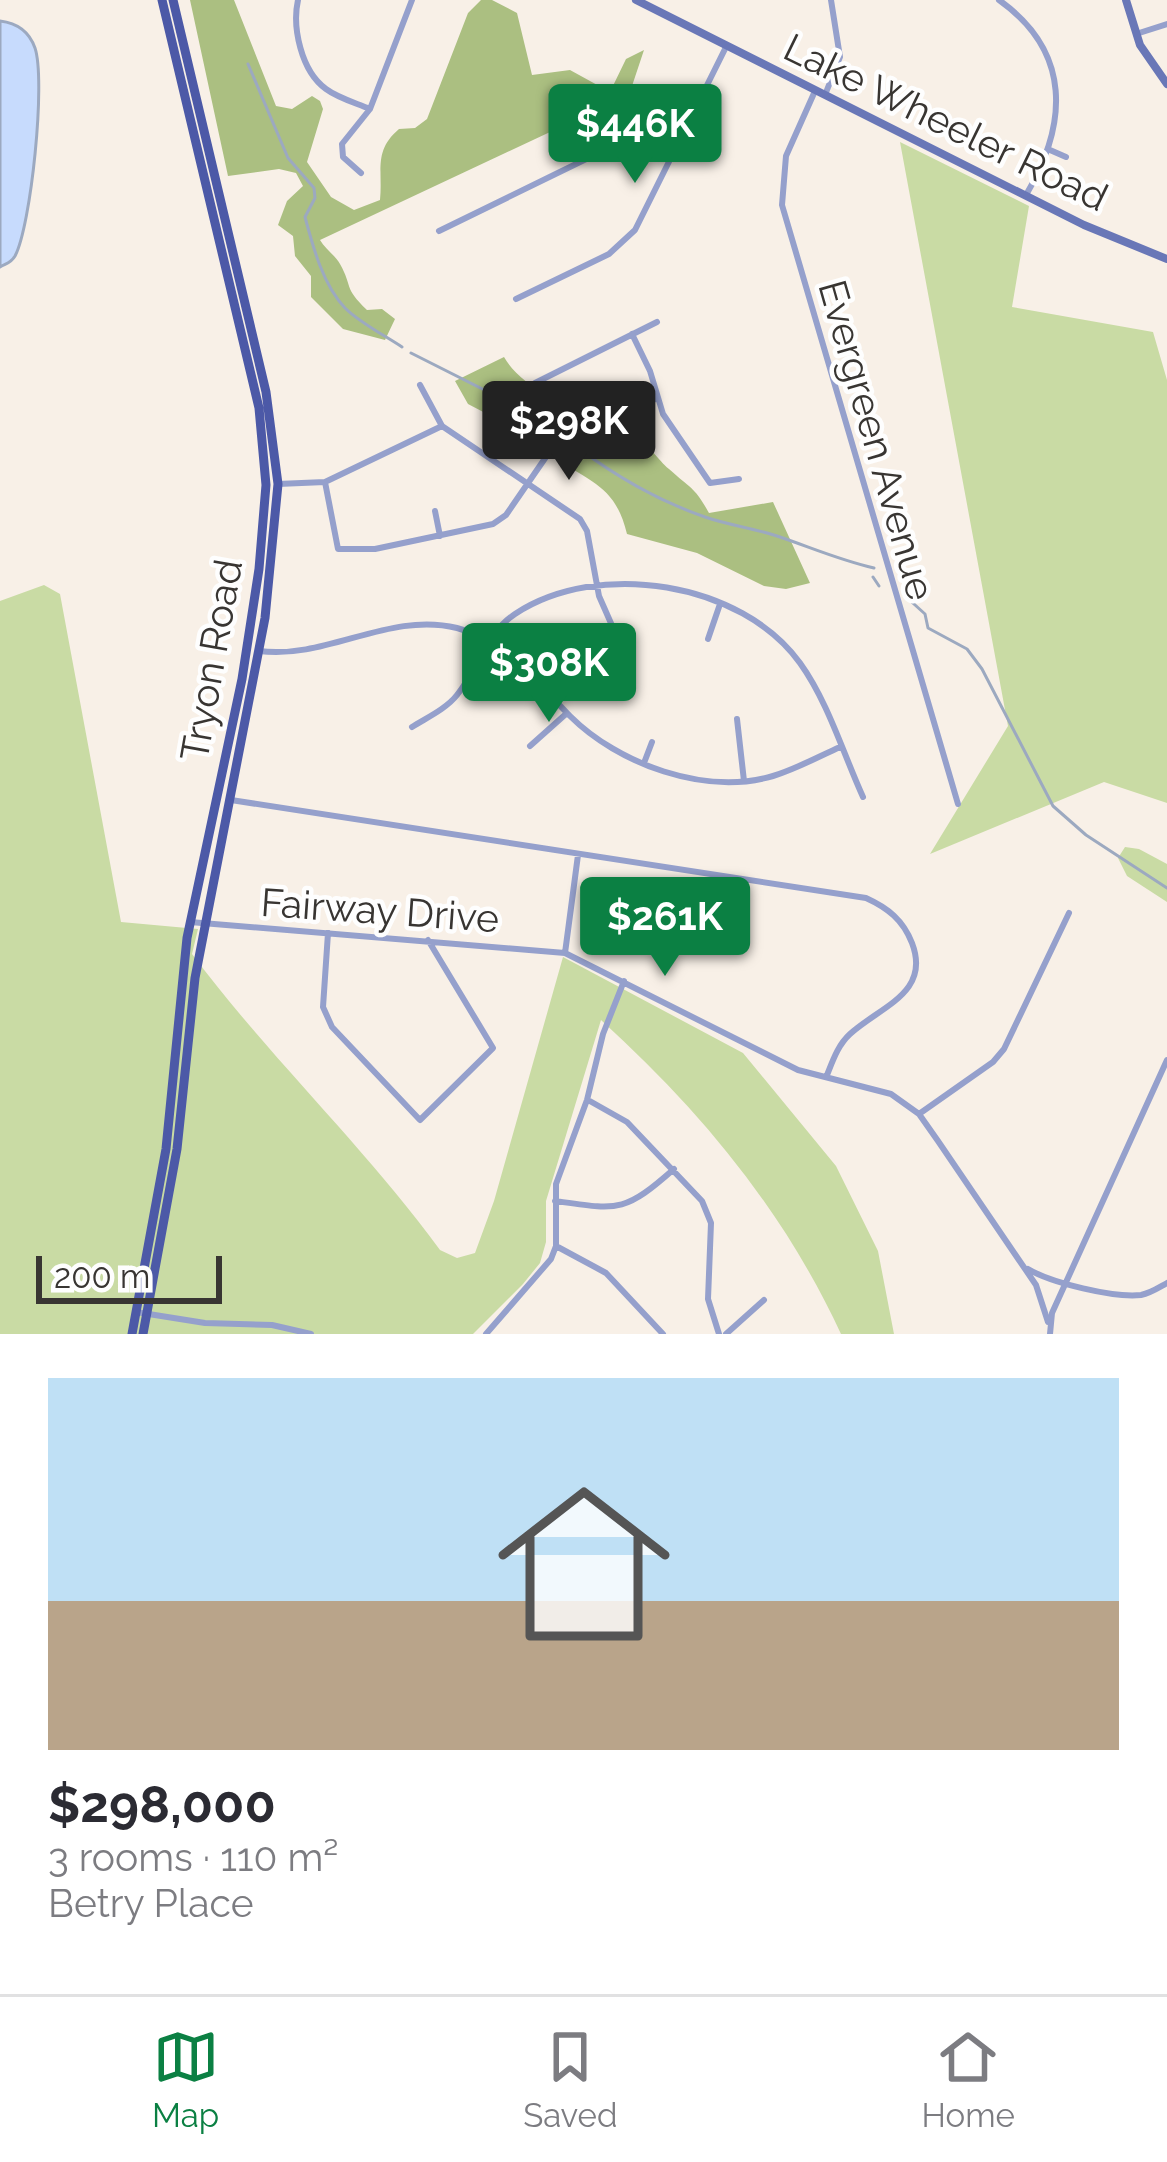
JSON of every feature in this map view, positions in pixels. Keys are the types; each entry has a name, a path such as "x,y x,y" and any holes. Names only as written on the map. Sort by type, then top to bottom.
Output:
{"main road":[{"name":"Tryon Road","path":"143,1334 141,1313 166,1150 190,922 247,652 272,485 259,408 162,0"},
{"name":"Tryon Road","path":"132,1334 141,1313 175,1160 192,997 259,651 275,538 266,392 172,0"},
{"name":"Lake Wheeler Road","path":"636,0 654,4 726,47 1121,243 1167,259"},
{"path":"1126,0 1147,58 1167,84"}],"street":[{"path":"298,0 294,24 310,72 328,92 370,109"},
{"path":"361,173 341,150 370,109 412,0"},
{"name":"Evergreen Avenue","path":"831,0 840,57 786,156 782,206 958,804"},
{"path":"999,0 1035,34 1052,70 1058,100 1050,150 1026,196"},
{"path":"1136,34 1167,24"},
{"path":"516,298 621,246 642,219 726,47"},
{"path":"440,231 617,144 647,139 677,147"},
{"path":"1050,150 1066,158"},
{"path":"535,383 657,322"},
{"path":"632,334 663,414 710,483 739,478"},
{"path":"420,385 442,426 580,519 587,530 604,614 621,646"},
{"path":"326,482 338,549 376,549 493,524 506,515 548,454 657,398"},
{"path":"272,485 326,482 442,426"},
{"path":"435,511 440,536"},
{"path":"412,727 455,698 489,638 526,608 597,587 665,586 720,604 765,629 800,662 863,797"},
{"path":"707,638 720,604"},
{"path":"259,651 305,651 422,623 442,625 489,638 512,652 567,713 619,754 644,763 697,778 743,781 772,776 840,747"},
{"path":"530,746 567,713"},
{"path":"736,719 743,781"},
{"path":"644,763 652,742"},
{"path":"231,800 866,898 891,911 913,945 916,977 841,1044 827,1075"},
{"path":"565,953 578,855"},
{"path":"919,1114 975,1076 1004,1049 1069,913"},
{"name":"Fairway Drive","path":"190,922 565,953 778,1060 891,1094 919,1114 1040,1292 1050,1334"},
{"path":"328,933 323,1007 332,1027 420,1120 493,1048 428,940"},
{"path":"486,1334 556,1246 556,1184 624,981"},
{"path":"1048,1322 1167,1060"},
{"path":"1154,1087 1167,1092"},
{"path":"587,1100 627,1122 702,1201 711,1223 708,1299 722,1334 764,1300"},
{"path":"555,1201 591,1209 621,1206 652,1189 674,1169"},
{"path":"556,1246 606,1274 663,1334"},
{"path":"1024,1268 1065,1284 1132,1295 1148,1294 1167,1283"},
{"path":"141,1313 205,1323 272,1325 311,1334"}],"green space":[{"path":"190,0 234,0 276,106 292,109 312,96 320,101 323,109 307,162 331,197 354,210 380,200 385,145 399,129 415,128 427,119 468,13 481,0 492,0 517,13 532,75 570,70 610,92 626,59 644,50 629,95 320,240 338,261 359,302 367,310 382,309 395,319 385,340 343,329 311,297 311,276 295,256 293,236 278,225 287,201 303,186 296,173 279,169 228,176"},
{"path":"900,142 1029,206 1012,307 1153,332 1167,380 1167,803 1104,782 930,854 1008,726"},
{"path":"504,357 522,378 564,409 580,430 540,453 514,428 468,404 455,381"},
{"path":"605,431 614,432 627,449 638,443 648,448 696,492 709,513 773,502 810,583 786,589 764,586 697,553 627,534 608,495 554,456"},
{"path":"44,585 60,594 121,922 198,929 192,954 440,1250 457,1258 475,1253 563,957 743,1053 836,1166 878,1251 894,1334 841,1334 794,1246 737,1165 673,1090 601,1020 546,1201 546,1242 540,1263 473,1334 0,1334 0,601"},
{"path":"1125,847 1167,864 1167,902 1127,876 1118,858"}],"water":[{"path":"0,21 22,29 32,42 39,90 21,240 15,256 0,267"}],"waterway":[{"path":"248,64 288,158 314,188 315,198 305,217 331,288 351,313 402,347"},
{"path":"411,353 510,403 566,439"},
{"path":"575,446 637,486 687,510 874,568"},
{"path":"873,577 879,586"},
{"path":"904,595 925,614 928,628 967,649 982,669 1053,806 1086,835 1167,888"}]}
